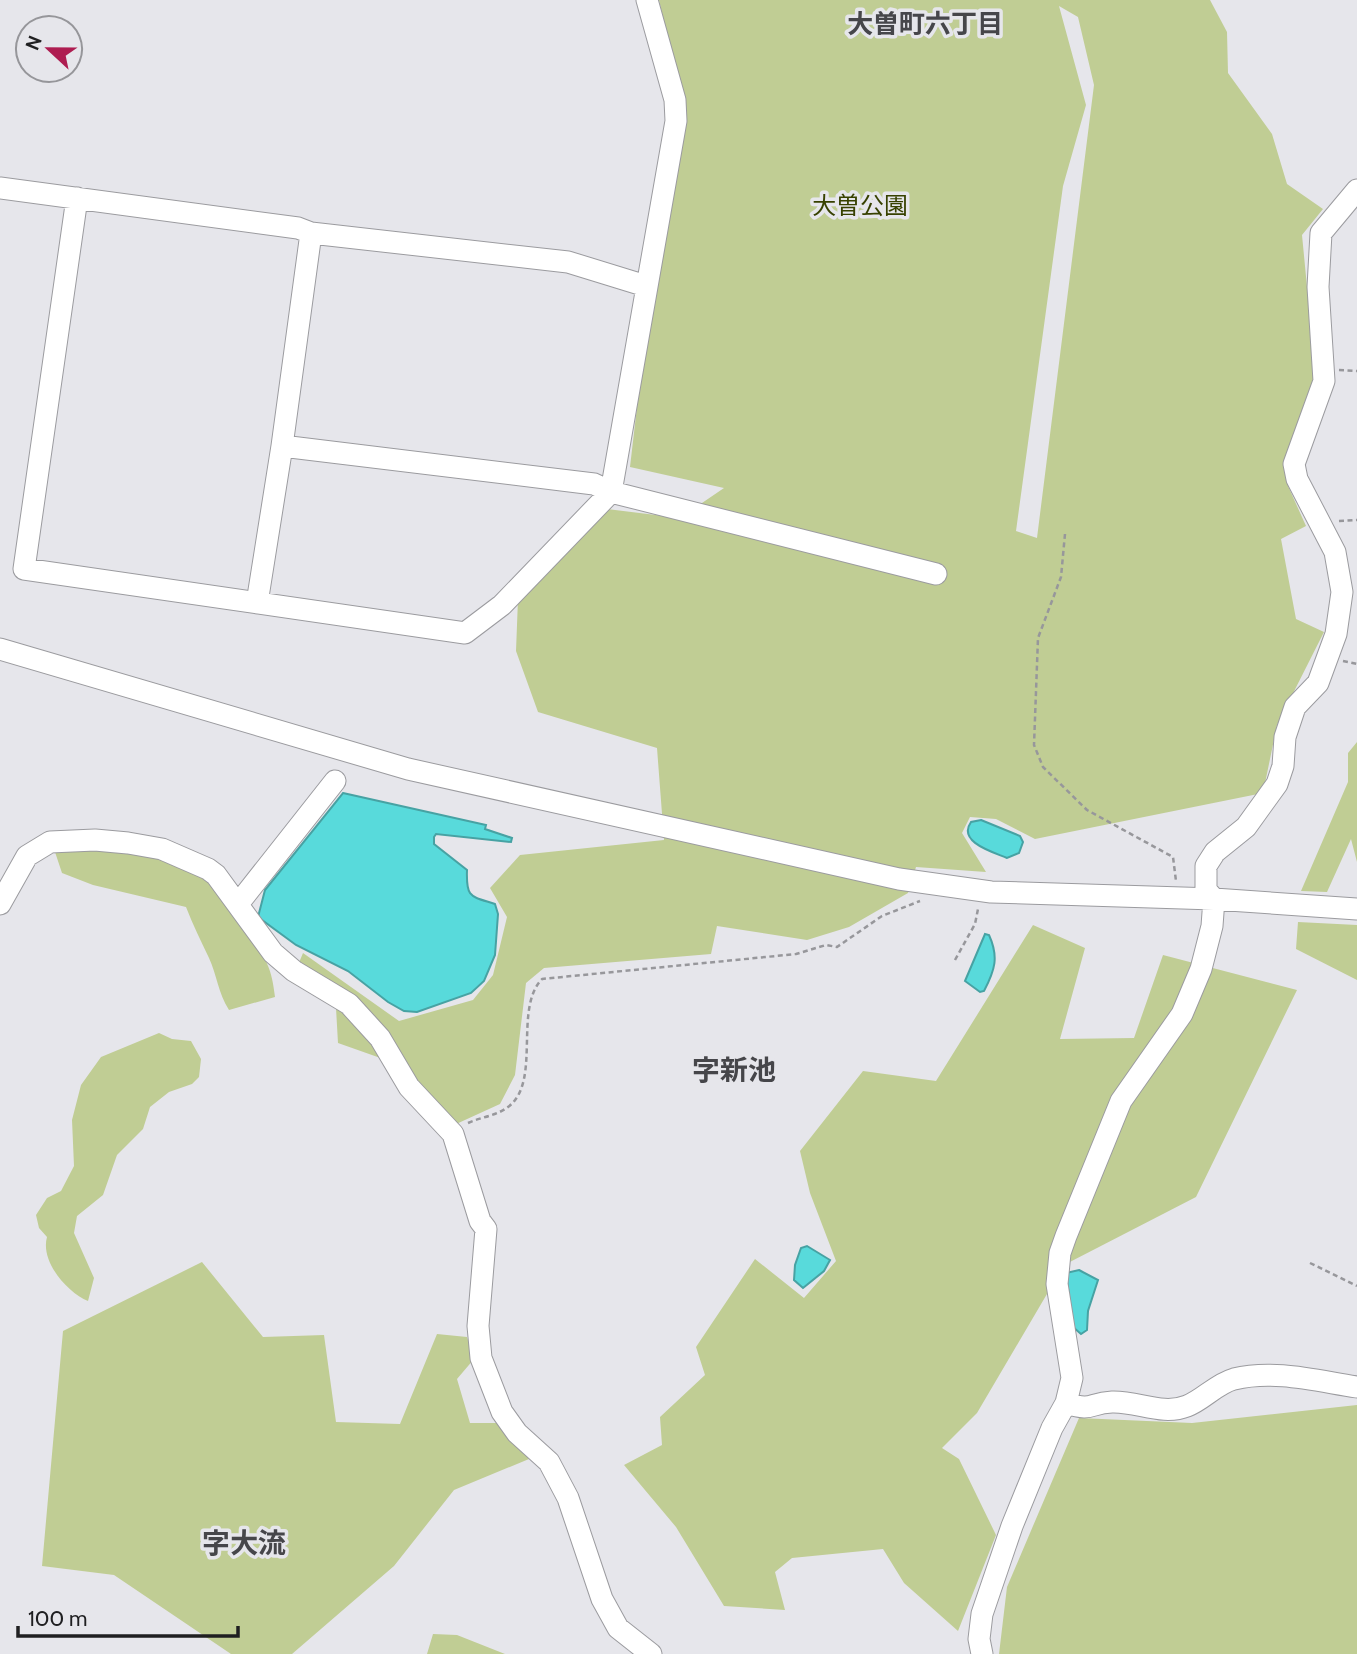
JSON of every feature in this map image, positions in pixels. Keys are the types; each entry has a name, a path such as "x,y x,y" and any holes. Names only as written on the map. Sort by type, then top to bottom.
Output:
{"street":[{"path":"77,198 24,569 465,633 502,605 611,492 676,121 675,100 647,0"},
{"path":"0,187 298,228 311,233 568,262 646,286"},
{"path":"982,1654 979,1639 982,1614 1012,1526 1052,1428 1066,1403 1072,1378 1057,1284 1060,1253 1121,1101 1182,1014 1200,969 1212,926 1214,899 1206,890 1206,866 1215,852 1245,827 1277,784 1285,737 1294,707 1318,683 1336,634 1342,592 1337,562 1326,530 1297,479 1294,464 1324,381 1318,288 1321,233 1357,190"},
{"path":"257,603 311,233"},
{"path":"282,446 581,482 611,492 936,574"},
{"path":"0,649 408,769 843,868 991,892 1214,899 1357,909"},
{"path":"238,904 335,781"},
{"path":"0,904 21,864 33,850 45,843 95,840 162,849 198,863 216,875 272,953 294,971 338,995 380,1038 421,1102 453,1134 480,1221 486,1229 478,1326 486,1369 502,1412 517,1433 549,1462 568,1498 610,1615 629,1639 651,1654"},
{"path":"1066,1403 1086,1410 1113,1402 1172,1410 1189,1405 1233,1379 1262,1376 1305,1378 1357,1387"}],"path":[{"path":"1065,534 1061,577 1038,638 1034,745 1043,767 1087,810 1173,857 1178,899"},
{"path":"453,1134 475,1120 508,1108 516,1100 523,1081 533,993 542,979 796,954 826,945 837,947 883,916 926,898"},
{"path":"955,960 975,924 980,904 970,903"},
{"path":"1310,1263 1357,1286"}],"green space":[{"name":"大曽公園","path":"659,0 1210,0 1227,32 1228,73 1272,134 1287,184 1323,209 1302,235 1317,390 1292,443 1288,486 1306,526 1281,539 1296,619 1324,632 1277,725 1263,793 1035,839 996,819 970,817 962,833 986,872 916,867 908,893 849,927 807,940 717,926 711,954 544,968 526,983 515,1075 500,1104 454,1125 403,1066 338,1043 336,1008 291,982 303,953 399,1021 473,1000 493,975 507,917 490,888 520,855 664,840 657,748 538,712 516,651 518,599 607,509 680,518 724,488 630,467 676,73","holes":["1059,6 1078,17 1094,85 1037,538 1016,531 1063,186 1086,105"]},
{"path":"1357,742 1357,862 1351,839 1327,892 1301,891 1348,782 1348,753"},
{"path":"54,849 139,854 161,858 200,874 218,891 264,958 271,974 275,997 229,1010 186,907 93,885 62,873"},
{"path":"1298,922 1357,925 1357,980 1296,949"},
{"path":"1033,925 1085,948 1060,1039 1134,1038 1163,955 1297,990 1196,1197 1064,1265 977,1413 942,1448 959,1459 996,1535 958,1631 904,1583 883,1549 792,1558 775,1572 785,1610 724,1606 676,1527 624,1465 662,1445 660,1417 705,1375 696,1347 755,1259 804,1298 836,1261 810,1193 800,1151 863,1071 936,1081"},
{"path":"159,1033 172,1039 191,1041 201,1059 199,1077 192,1084 169,1092 150,1107 143,1129 117,1155 103,1195 77,1216 74,1233 94,1278 88,1301 72,1291 57,1275 48,1256 47,1237 39,1228 36,1215 47,1198 61,1191 74,1166 72,1120 81,1085 101,1057"},
{"path":"202,1262 263,1337 324,1335 336,1422 400,1424 437,1334 467,1337 474,1359 457,1379 470,1423 500,1423 529,1459 454,1490 394,1566 292,1654 231,1654 114,1575 42,1566 63,1331"},
{"path":"1357,1405 1357,1654 999,1654 1007,1587 1079,1418 1192,1423"},
{"path":"433,1634 457,1635 505,1654 427,1654"}],"water":[{"path":"343,793 486,825 485,829 512,838 511,842 436,834 434,837 434,844 467,870 467,886 471,894 495,904 498,914 495,955 484,981 471,993 417,1012 404,1011 348,971 296,945 258,917 265,890"},
{"path":"981,820 1020,836 1023,842 1019,853 1007,858 973,841 968,829 971,822"},
{"path":"985,934 989,935 995,957 988,983 984,991 980,992 965,981"},
{"path":"807,1246 830,1260 824,1271 803,1288 794,1280 795,1265 801,1248"},
{"path":"1079,1270 1098,1280 1088,1311 1087,1330 1081,1334 1073,1327 1066,1273"}],"district":[{"name":"大曽町六丁目","path":"925,24"},
{"name":"字新池","path":"734,1070"},
{"name":"字大流","path":"244,1543"}]}
